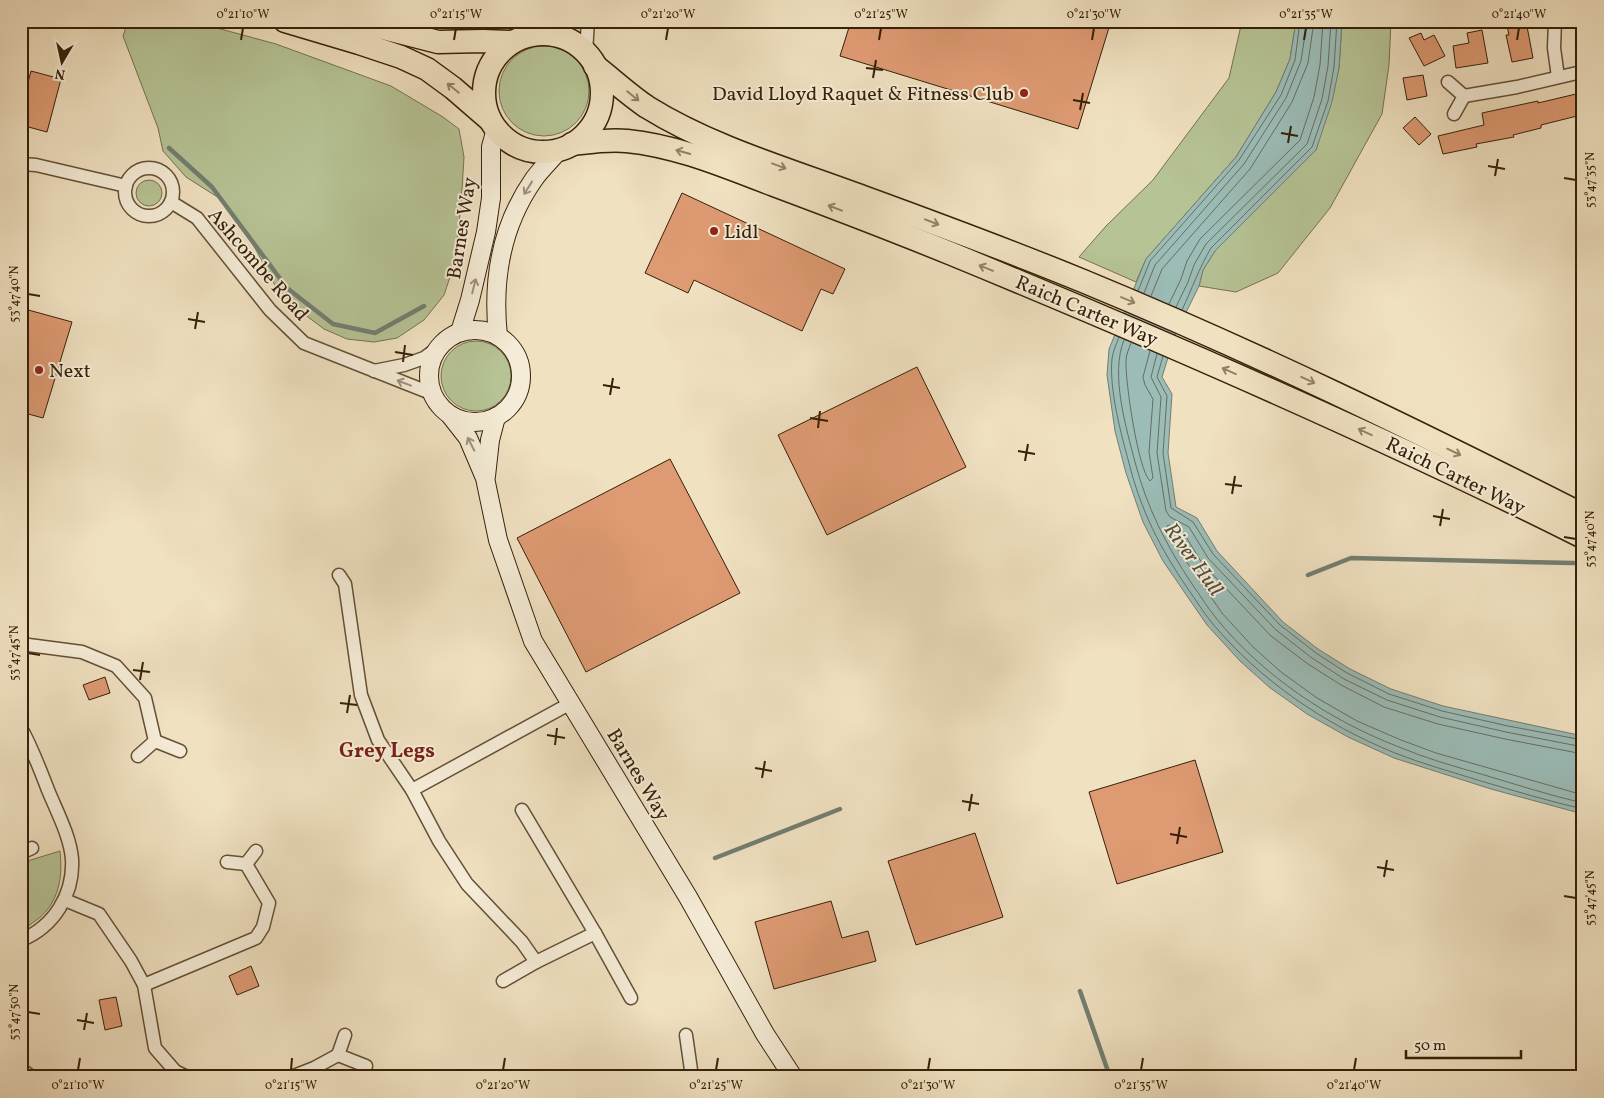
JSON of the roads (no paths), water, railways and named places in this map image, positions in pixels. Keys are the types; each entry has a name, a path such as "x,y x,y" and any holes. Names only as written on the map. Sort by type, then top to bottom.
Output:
{"highway":[{"path":"285,21 360,43 427,68 453,88 493,124 506,139 524,148 545,152 566,147 589,129 600,110 602,95 600,80 591,59 570,41 552,34 520,34 483,41 438,42 356,21"},
{"path":"493,124 485,106 486,77 492,63 520,34"},
{"name":"Raich Carter Way","path":"591,59 644,105 673,122 703,136 751,156 902,211 1083,281 1264,359 1583,515"},
{"name":"Raich Carter Way","path":"566,147 624,140 660,146 702,158 887,228 1096,313 1273,390 1437,465 1583,537"}],"street":[{"path":"588,21 591,59"},
{"path":"1555,21 1554,48 1558,76"},
{"path":"1464,96 1517,87 1577,73"},
{"path":"1448,82 1464,96"},
{"path":"1454,114 1464,96"},
{"name":"Barnes Way","path":"460,332 470,300 486,232 491,198 493,124"},
{"path":"498,336 496,289 498,265 504,242 522,198 535,178 566,147"},
{"path":"21,164 36,165 126,186"},
{"path":"141,169 161,170 168,176 172,184 171,202 166,210 158,214 150,216 140,215 132,210 126,201 124,192 126,182 132,174 141,169"},
{"name":"Ashcombe Road","path":"171,202 197,218 270,310 304,343 433,394"},
{"path":"374,371 404,365 424,358 443,344 460,332 480,330 498,336 508,343 520,363 521,378 518,392 506,411 485,421 473,422 461,420 450,415 440,406 433,394 430,368 435,355 443,344"},
{"name":"Barnes Way","path":"450,415 468,438 486,478 498,540 533,640 688,897 765,1034 793,1077"},
{"name":"Barnes Way","path":"486,478 490,440 496,417"},
{"path":"339,575 344,584 361,695 378,740 412,790 439,841 467,884 522,942 536,962"},
{"path":"21,644 82,652 116,666 145,698 155,741"},
{"path":"412,790 571,703"},
{"path":"21,728 30,744 66,836 72,858 71,880 65,900 54,918 32,936 21,940"},
{"path":"155,741 180,751"},
{"path":"138,756 155,741"},
{"path":"522,810 631,998"},
{"path":"246,864 256,851"},
{"path":"227,862 246,864"},
{"path":"144,985 256,938 263,927 269,903 246,864"},
{"path":"65,900 99,914 132,961 144,985 155,1048 175,1071 186,1077"},
{"path":"503,981 536,962 595,933"},
{"path":"291,1077 314,1068 338,1055 345,1035"},
{"path":"686,1035 692,1077"},
{"path":"338,1055 366,1066"},
{"path":"21,1069 32,1077"}],"water":[{"name":"River Hull","path":"1296,21 1342,21 1339,68 1332,102 1316,150 1215,251 1203,270 1199,286 1175,335 1162,377 1172,394 1168,453 1176,507 1197,518 1217,551 1283,622 1318,649 1350,669 1391,689 1443,706 1583,736 1583,814 1491,789 1394,758 1348,737 1307,714 1269,687 1240,661 1207,625 1163,561 1143,522 1126,473 1115,431 1107,375 1109,349 1146,259 1236,157 1276,92 1290,59"}],"waterway":[{"path":"169,148 212,187 287,288 333,324 375,333 424,306"},
{"path":"1308,575 1351,558 1574,563"},
{"path":"715,858 840,809"},
{"path":"1080,991 1110,1077"}],"place":[{"name":"David Lloyd Raquet & Fitness Club","path":"1024,93"},
{"name":"Lidl","path":"714,231"},
{"name":"Next","path":"39,370"}],"district":[{"name":"Grey Legs","path":"387,750"}]}
